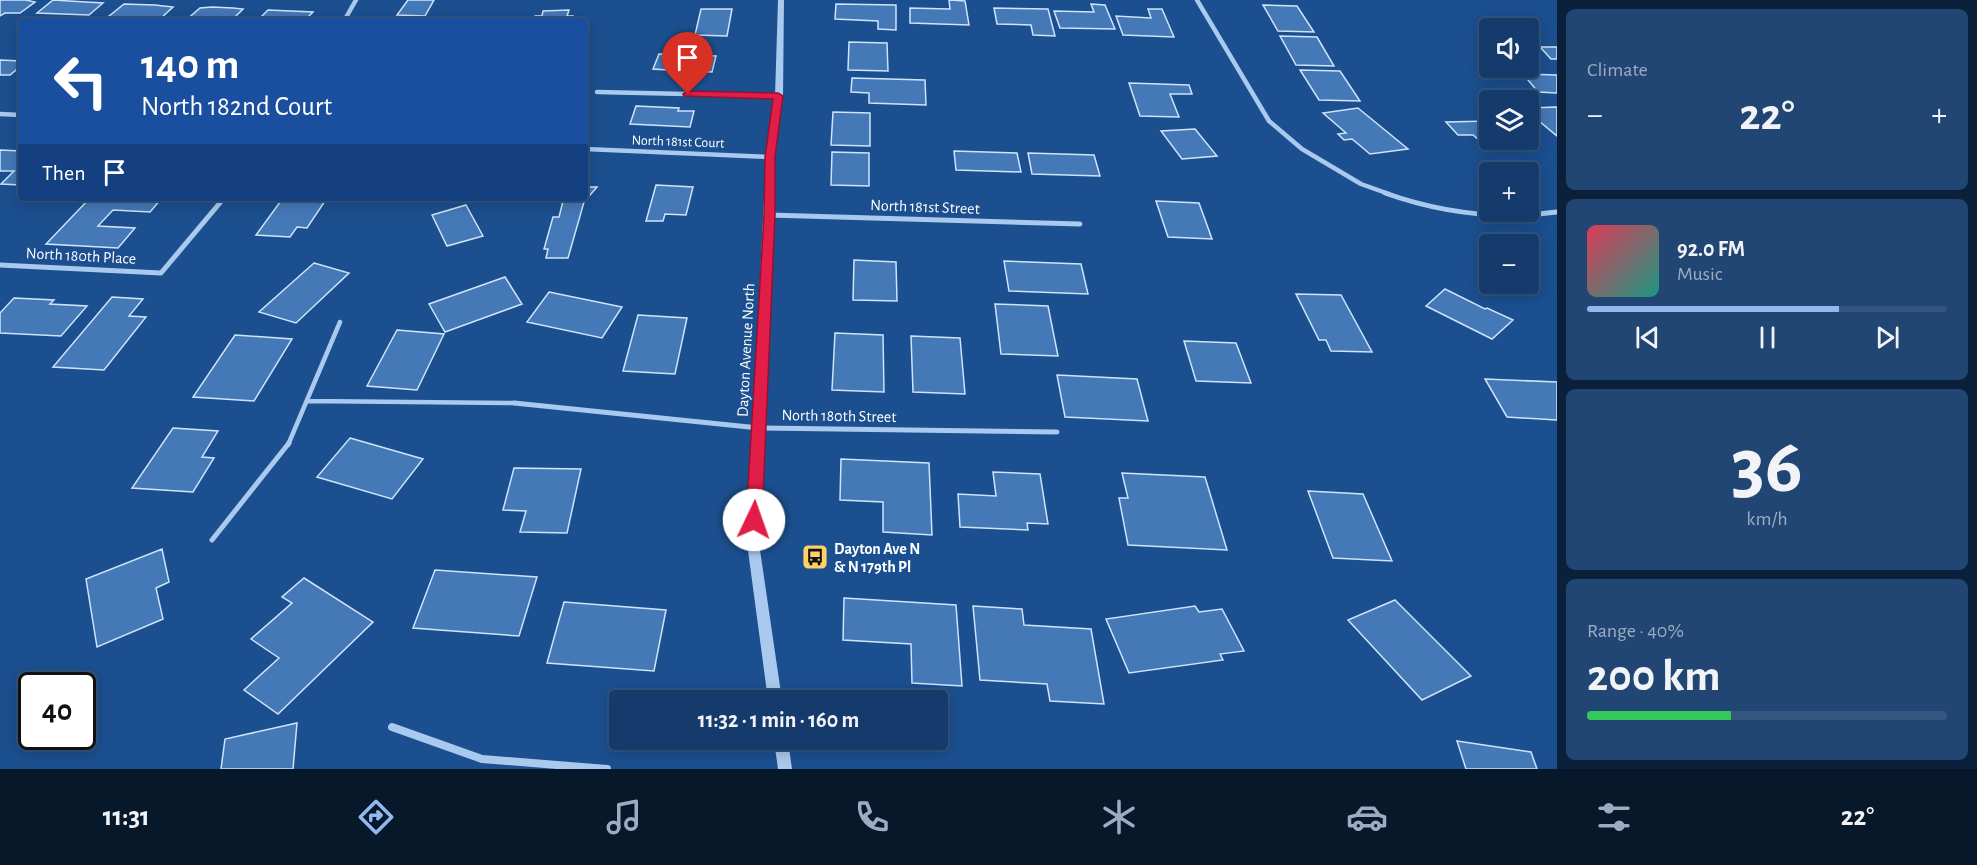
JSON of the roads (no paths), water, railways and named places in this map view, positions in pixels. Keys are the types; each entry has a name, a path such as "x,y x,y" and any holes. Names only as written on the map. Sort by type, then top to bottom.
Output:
{"street":[{"path":"346,18 356,0"},
{"name":"Dayton Avenue North","path":"774,690 753,543 770,157 778,96 781,0"},
{"path":"1197,0 1269,121 1302,149 1361,184 1414,203 1476,215 1527,216 1557,212"},
{"path":"597,92 778,96"},
{"path":"0,114 18,114"},
{"name":"North 181st Court","path":"588,149 770,157"},
{"name":"North 180th Place","path":"0,265 161,273 221,201"},
{"name":"North 181st Street","path":"769,215 1080,224"},
{"name":"North 180th Street","path":"513,403 759,428 1058,432"},
{"path":"392,727 482,759 607,769"},
{"path":"782,750 785,769"}],"lane":[{"path":"212,540 287,448 340,322"},
{"path":"307,401 513,403"}],"place":[{"name":"Dayton Ave N & N 179th Pl","path":"815,557"}]}
